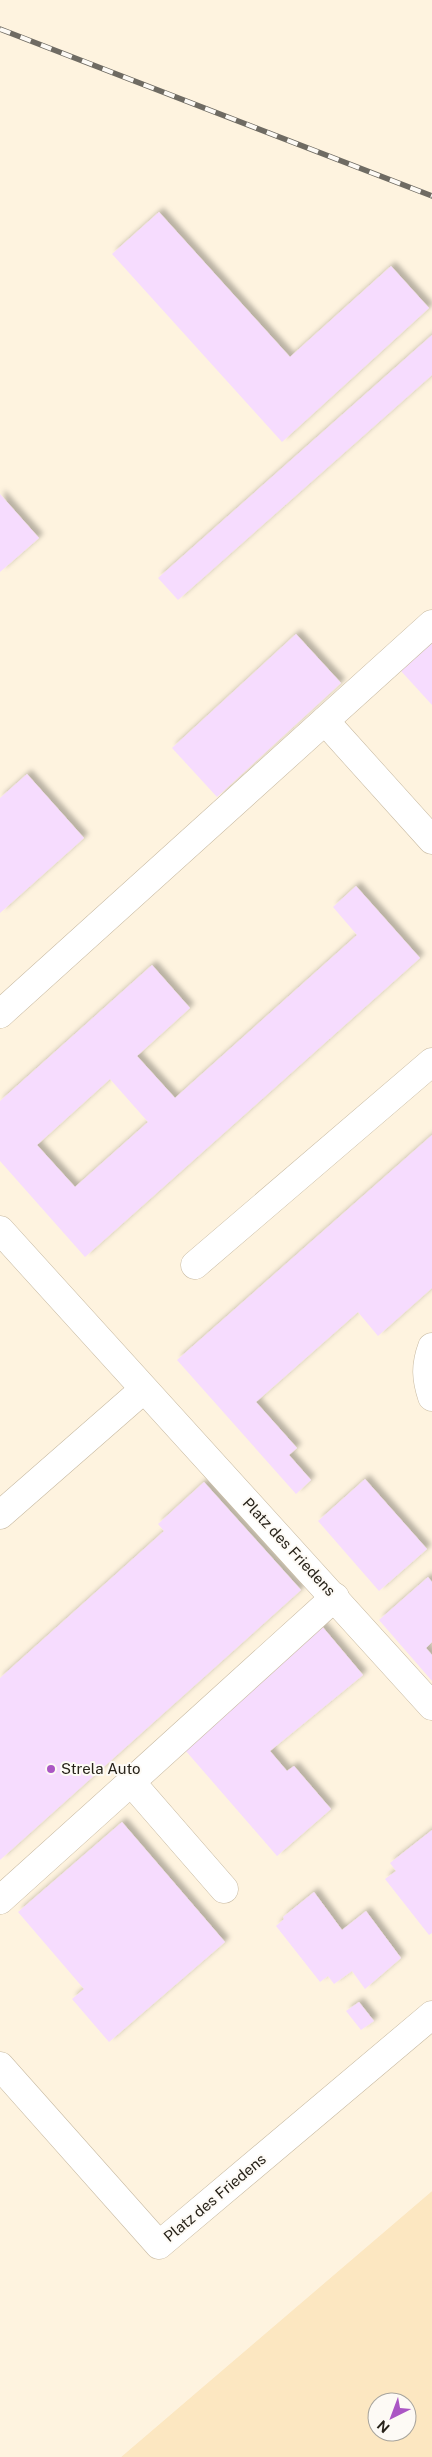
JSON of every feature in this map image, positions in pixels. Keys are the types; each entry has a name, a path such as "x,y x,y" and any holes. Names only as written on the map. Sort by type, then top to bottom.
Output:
{"lane":[{"path":"0,1014 432,624"},
{"path":"325,721 432,840"},
{"path":"195,1266 432,1062"},
{"name":"Platz des Friedens","path":"0,1230 432,1706"},
{"path":"432,1347 427,1360 426,1378 432,1397"},
{"path":"0,1515 144,1390"},
{"path":"0,1900 335,1598"},
{"path":"131,1782 224,1889"},
{"name":"Platz des Friedens","path":"0,2066 159,2245 432,2015"}],"shaded area":[{"path":"0,0 432,0 432,2191 121,2457 0,2457"},
{"path":"432,2191 432,2457 121,2457"}],"building":[{"path":"159,212 290,357 391,266 429,308 282,442 112,254"},
{"path":"432,335 432,375 178,600 158,578"},
{"path":"0,494 39,538 0,572"},
{"path":"296,634 341,683 217,797 172,748"},
{"path":"432,643 432,705 401,671"},
{"path":"27,774 84,838 0,913 0,798"},
{"path":"356,886 420,958 85,1257 0,1161 0,1101 152,965 190,1008 137,1056 175,1098 357,935 333,907","holes":["110,1079 148,1122 75,1187 37,1145"]},
{"path":"432,1135 432,1288 378,1336 358,1312 256,1402 297,1448 289,1455 311,1480 296,1494 177,1360"},
{"path":"365,1479 427,1549 379,1591 318,1521"},
{"name":"Strela Auto","path":"204,1482 301,1590 0,1860 0,1678 164,1531 158,1524"},
{"path":"428,1577 432,1582 432,1642 426,1648 432,1655 432,1681 379,1620"},
{"path":"321,1625 363,1675 270,1751 287,1771 294,1766 331,1809 277,1856 185,1750 275,1671 272,1668"},
{"path":"122,1822 225,1942 109,2042 72,1999 84,1989 18,1912"},
{"path":"432,1830 432,1933 429,1935 385,1879 396,1871 390,1863"},
{"path":"314,1892 342,1930 366,1911 401,1958 365,1989 352,1971 334,1984 328,1976 320,1982 276,1926 284,1919 283,1917"},
{"path":"359,2002 374,2021 361,2030 346,2011"}],"railway":[{"path":"0,29 432,196"}],"place":[{"name":"Strela Auto","path":"51,1769"}]}
